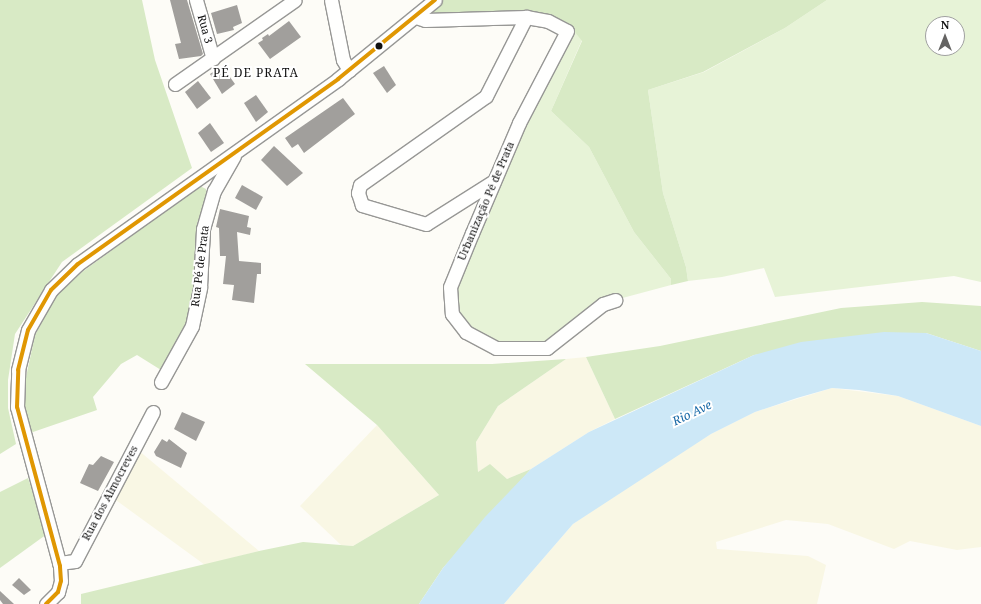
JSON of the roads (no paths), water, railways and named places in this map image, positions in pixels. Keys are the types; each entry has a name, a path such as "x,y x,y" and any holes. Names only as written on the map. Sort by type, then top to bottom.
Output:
{"street":[{"name":"Rua 3","path":"196,0 213,59"},
{"path":"332,0 343,60 349,70"},
{"path":"175,84 213,59 293,1"},
{"path":"431,4 446,19"},
{"name":"Rua Pé de Prata","path":"46,604 58,592 61,581 59,563 35,471 23,435 17,407 18,370 28,330 51,290 78,264 349,70 431,4"},
{"name":"Urbanização Pé de Prata","path":"416,17 425,20 526,17 548,21 567,31 519,123 450,287 452,314 466,332 496,348 547,348 602,304 615,300"},
{"path":"494,181 426,224 362,205 358,193 360,185 486,96 526,17"},
{"name":"Rua Pé de Prata","path":"161,382 192,326 200,288 203,229 214,190 240,148"},
{"path":"200,176 210,181 214,190"},
{"path":"466,198 475,204 480,214"},
{"name":"Rua dos Almocreves","path":"59,563 75,561 153,412"}],"water":[{"name":"Rio Ave","path":"884,332 926,333 981,351 981,426 898,396 859,390 832,388 797,398 755,412 711,434 573,524 504,604 419,604 443,568 485,517 531,469 589,432 754,355 801,342"}],"district":[{"name":"PÉ DE PRATA","path":"256,73"}]}
